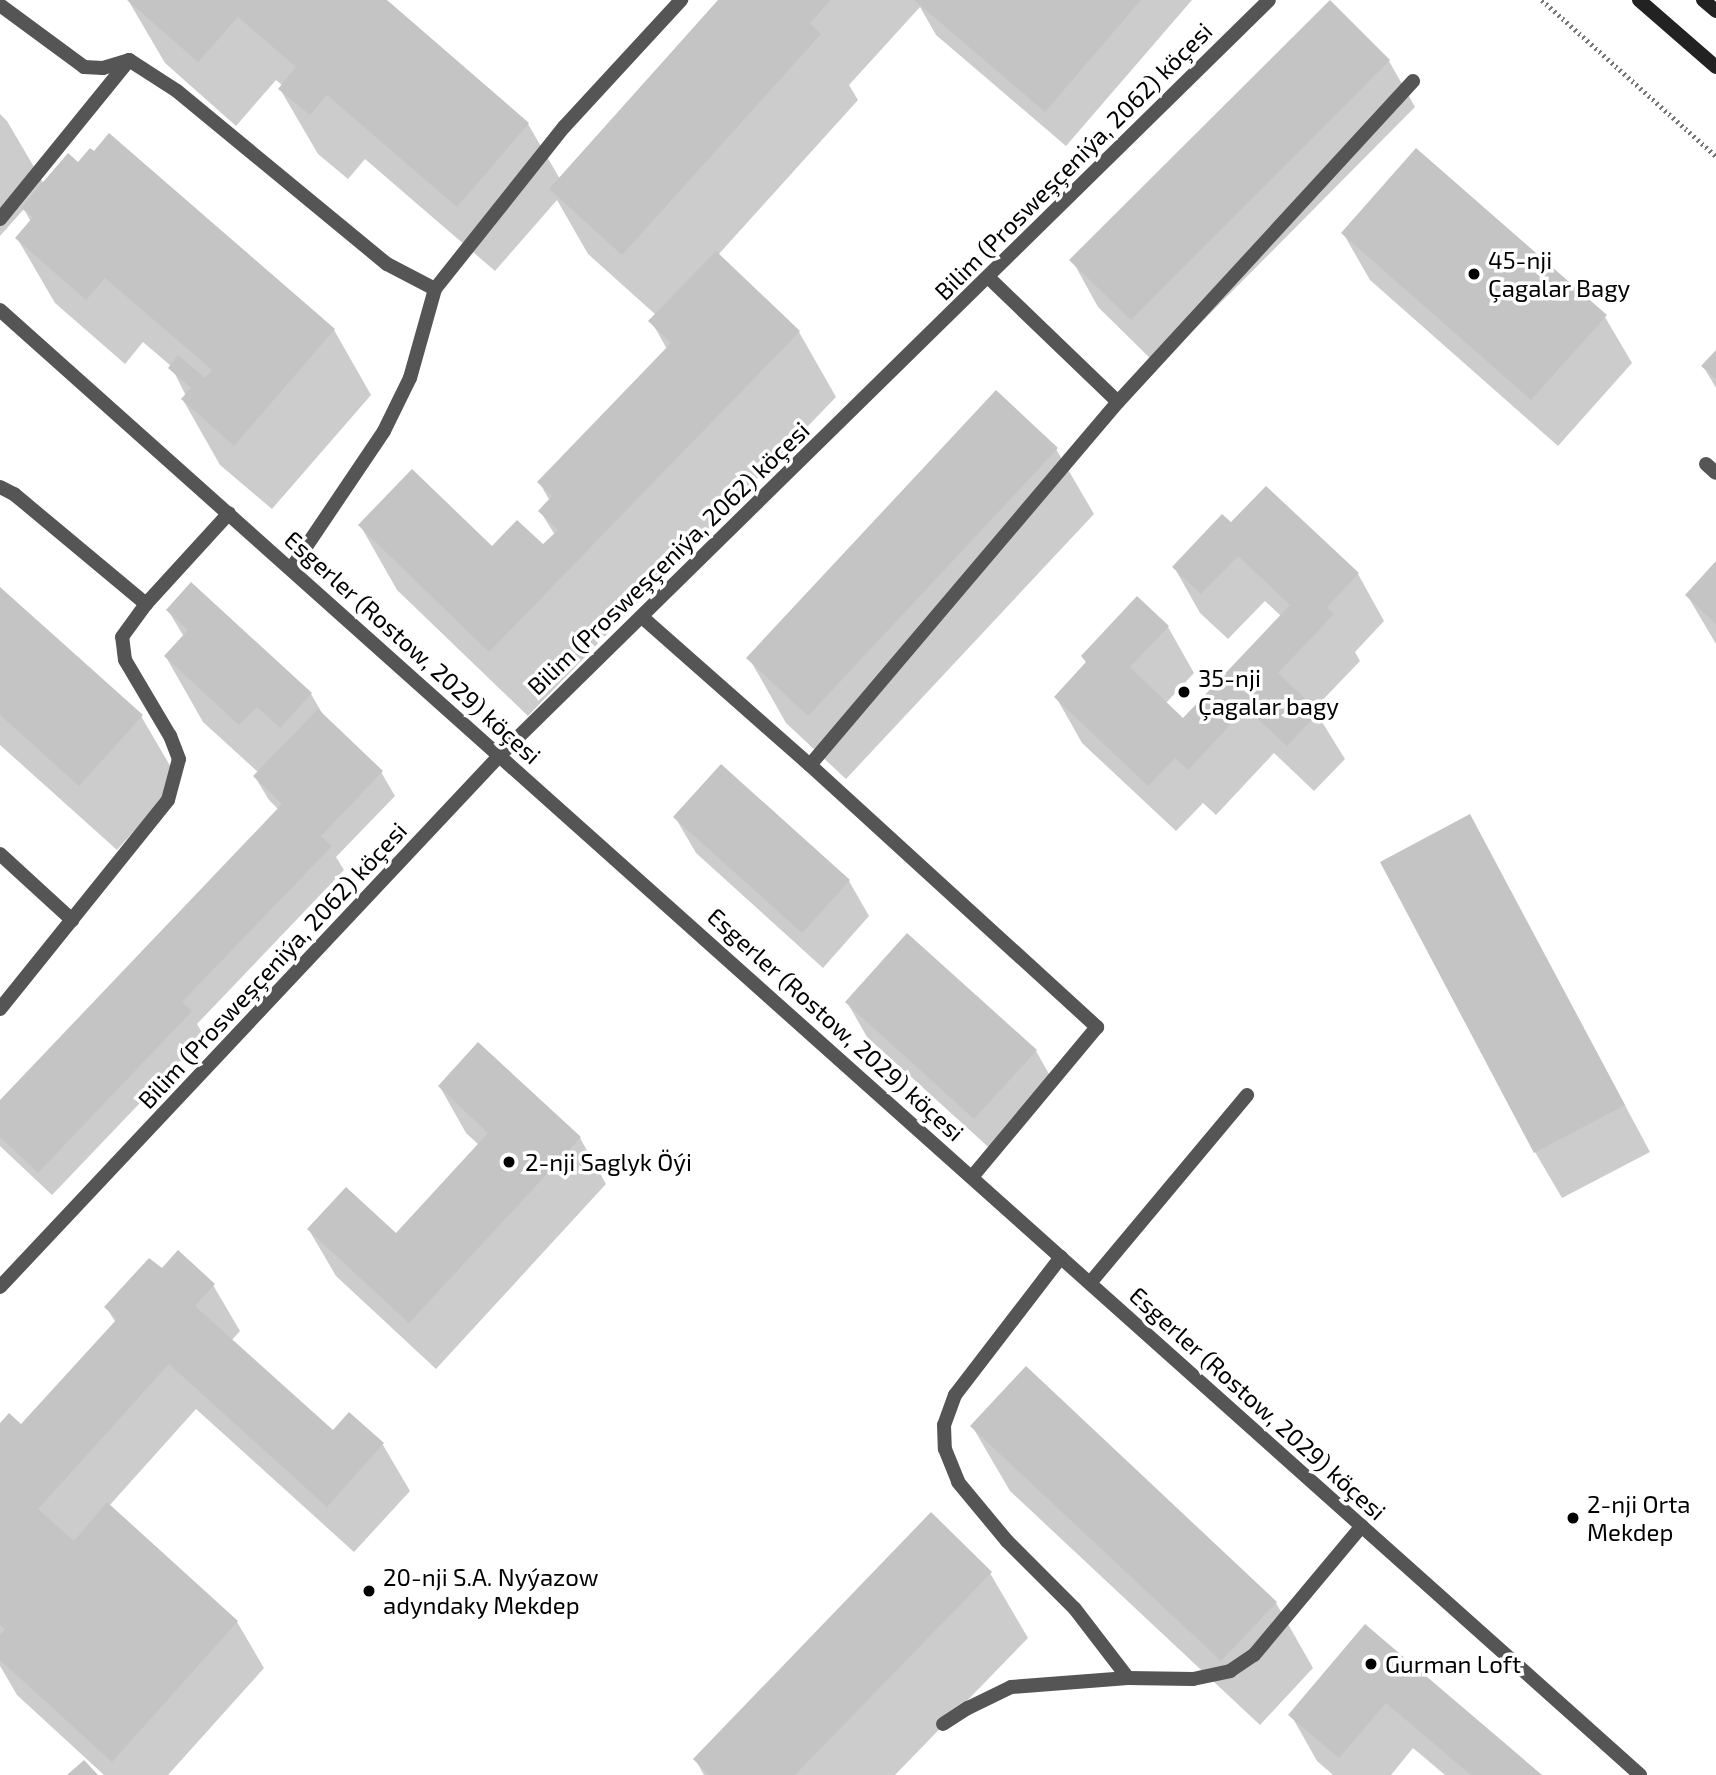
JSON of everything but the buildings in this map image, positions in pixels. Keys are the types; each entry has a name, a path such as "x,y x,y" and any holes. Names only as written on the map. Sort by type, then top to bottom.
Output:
{"main road":[{"path":"1639,0 1716,67"},
{"path":"1703,0 1716,11"}],"street":[{"path":"292,569 394,410 410,378 435,289 564,127 681,0"},
{"name":"Bilim (Prosweşçeniýa, 2062) köçesi","path":"0,1287 501,754 1269,0"},
{"path":"0,5 84,67 103,68 129,60 177,90 387,264 435,289"},
{"path":"0,219 129,60"},
{"path":"810,765 1118,402 1413,81"},
{"path":"988,276 1118,402"},
{"name":"Esgerler (Rostow, 2029) köçesi","path":"0,310 501,754 1640,1775"},
{"path":"0,486 14,494 146,604"},
{"path":"0,1009 168,800 179,759 170,736 125,660 121,648 127,627 229,513"},
{"path":"642,617 810,765 1097,1027 972,1177"},
{"path":"0,854 72,919"},
{"path":"1090,1283 1247,1095"},
{"path":"1061,1257 955,1395 944,1425 945,1449 958,1482 1007,1541 1075,1609 1128,1678"},
{"path":"943,1724 968,1708 1011,1688 1128,1678 1193,1679 1230,1671 1254,1655 1362,1526"}],"path":[{"path":"1542,0 1716,156"}],"place":[{"name":"45-nji Çagalar Bagy","path":"1474,274"},
{"name":"35-nji Çagalar bagy","path":"1184,692"},
{"name":"2-nji Saglyk Öýi","path":"509,1162"},
{"name":"2-nji Orta Mekdep","path":"1573,1518"},
{"name":"20-nji S.A. Nyýazow adyndaky Mekdep","path":"369,1591"},
{"name":"Gurman Loft","path":"1371,1664"}]}
